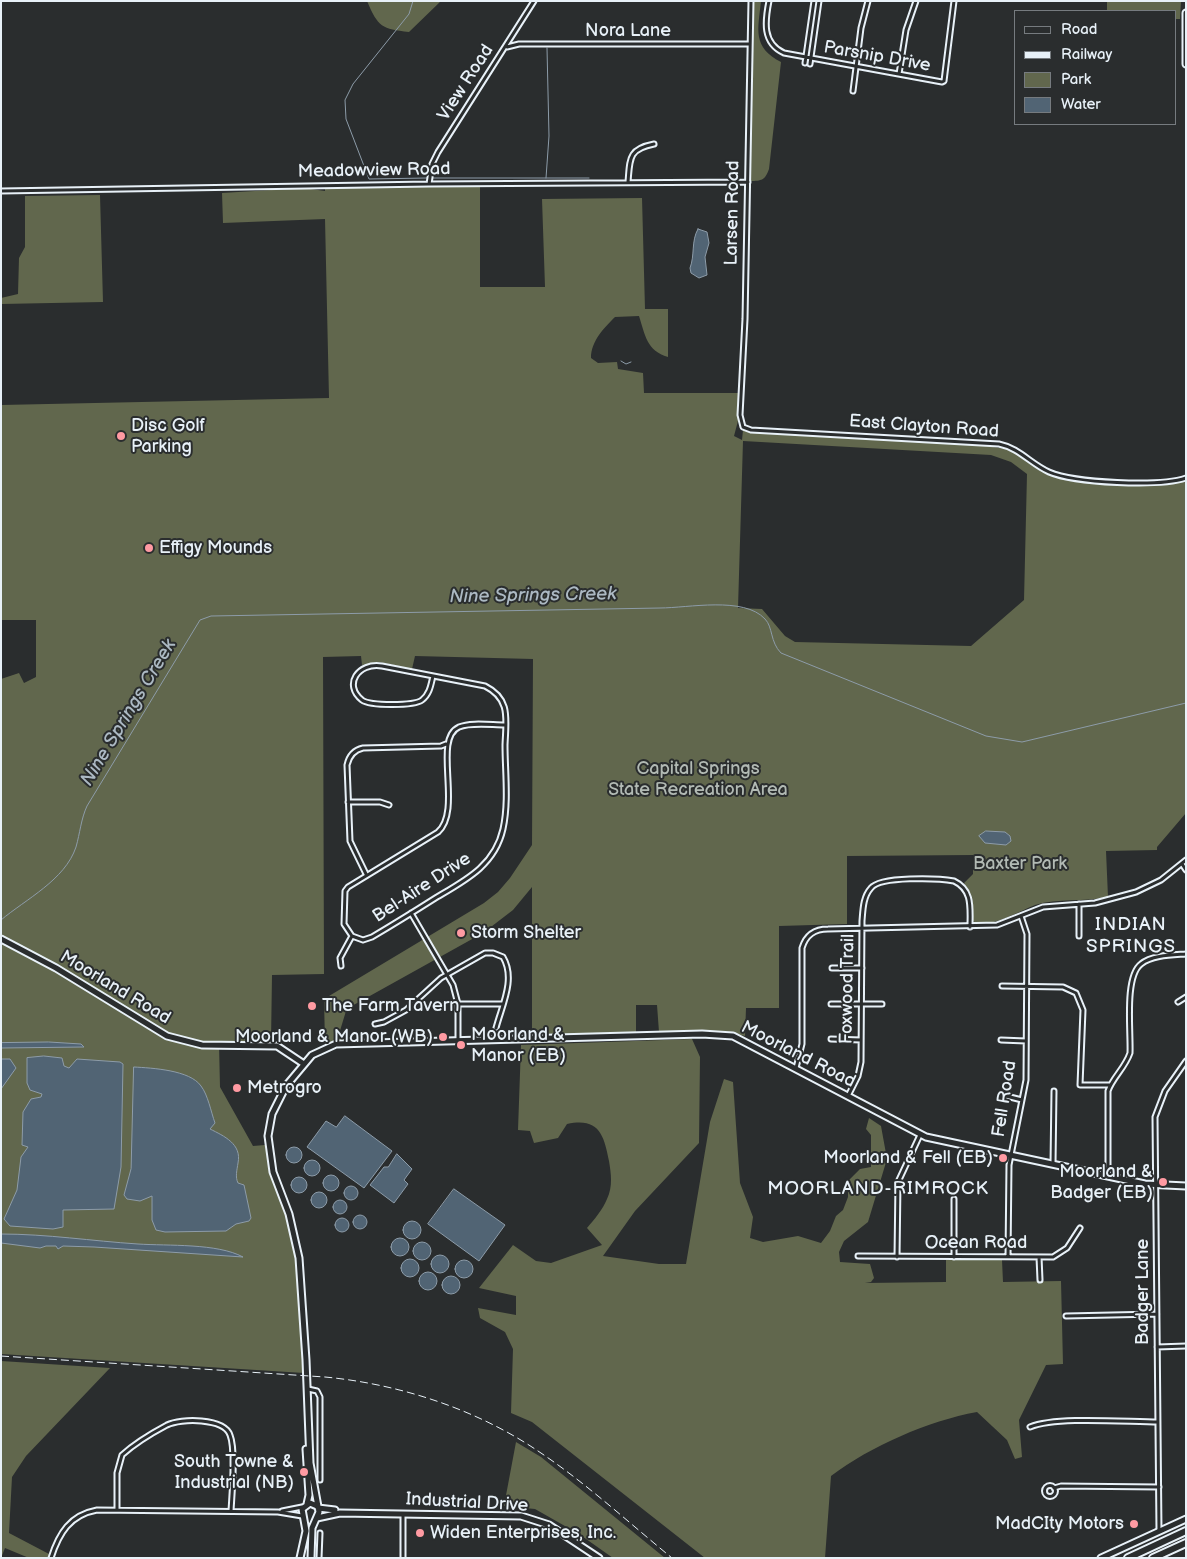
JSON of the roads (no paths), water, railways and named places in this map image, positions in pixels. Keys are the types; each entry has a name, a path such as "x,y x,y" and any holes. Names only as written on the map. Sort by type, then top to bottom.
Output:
{"highway":[{"path":"1128,1558 1186,1531"},
{"path":"1154,1558 1186,1544"}],"street":[{"name":"View Road","path":"429,184 432,164 438,152 534,1"},
{"name":"Larsen Road","path":"742,425 740,415 748,182 751,1"},
{"name":"Parsnip Drive","path":"769,1 765,26 768,39 779,51 811,59 943,82 954,1"},
{"path":"805,63 814,1"},
{"path":"810,64 819,1"},
{"path":"853,91 860,28 868,1"},
{"path":"899,74 906,30 916,1"},
{"path":"1186,13 1186,64"},
{"name":"Nora Lane","path":"506,47 519,44 750,44"},
{"path":"628,182 630,162 634,152 642,146 654,144"},
{"name":"Meadowview Road","path":"1,191 429,184 748,182"},
{"name":"East Clayton Road","path":"742,425 751,430 999,444 1015,450 1050,472 1074,478 1162,482 1186,478"},
{"path":"369,665 433,676 427,695 419,702 370,704 359,697 354,685 358,672 369,665"},
{"name":"Bel-Aire Drive","path":"352,936 363,940 372,937 411,913 474,874 487,861 496,847 505,816 504,703 498,693 486,686 433,676"},
{"path":"366,874 350,841 347,765 349,757 356,750 363,748 441,746 446,744 453,730 463,726 505,725"},
{"path":"340,966 340,958 352,936 344,924 345,891 366,874 442,828 448,806 448,746 446,744"},
{"path":"348,802 380,802 389,805"},
{"path":"796,1068 802,1044 802,948 810,934 820,929 997,925 1044,907 1103,901 1136,892 1161,880 1186,860"},
{"path":"1182,864 1186,870"},
{"name":"Foxwood Trail","path":"848,1096 859,1072 862,1004 862,928 865,896 875,883 897,880 954,881 963,887 969,897 970,927"},
{"path":"1079,904 1079,936"},
{"path":"411,913 453,985 458,1004 458,1040"},
{"name":"Fell Road","path":"1008,1257 1010,1155 1026,1080 1027,934 1021,916"},
{"name":"Moorland Road","path":"1,939 61,971 167,1036 202,1045 277,1046 304,1064 312,1055 325,1047 336,1044 723,1034 741,1038 920,1135 1108,1176 1156,1185 1186,1186"},
{"path":"374,1024 384,1022 406,1010 447,974 485,954 498,954 508,965 509,974 507,990 496,1028"},
{"path":"1108,1176 1107,1100 1110,1085 1121,1073 1130,1053 1130,985 1133,972 1140,964 1151,959 1186,954"},
{"path":"832,968 862,968"},
{"path":"1002,986 1063,987 1076,993 1084,1010 1080,1085 1110,1085"},
{"path":"1178,1002 1186,997"},
{"path":"458,1004 502,1004"},
{"path":"831,1004 882,1004"},
{"path":"831,1039 861,1040"},
{"path":"1002,1040 1026,1041"},
{"name":"Badger Lane","path":"1159,1531 1157,1520 1159,1487 1156,1112 1165,1091 1186,1061"},
{"path":"300,1558 306,1531 302,1509 309,1495 306,1460 308,1389 300,1280 294,1230 273,1172 268,1136 272,1114 279,1096 304,1064"},
{"path":"1053,1164 1054,1091"},
{"path":"1002,1095 1022,1100"},
{"path":"897,1257 898,1182 920,1135"},
{"path":"954,1199 954,1257"},
{"name":"Ocean Road","path":"858,1256 1054,1257 1067,1248 1080,1228"},
{"path":"1039,1257 1040,1280"},
{"path":"1066,1316 1157,1314"},
{"path":"1157,1346 1186,1346"},
{"path":"308,1389 319,1393 320,1397 320,1480"},
{"path":"116,1510 118,1466 122,1455 167,1425 184,1422 207,1422 219,1423 230,1434 232,1447 231,1512"},
{"path":"1030,1427 1038,1424 1071,1422 1158,1422"},
{"path":"278,1512 303,1517 308,1521 315,1519 319,1515 312,1478 308,1435"},
{"path":"1054,1488 1061,1486 1159,1487"},
{"path":"51,1558 60,1537 70,1521 82,1514 97,1510 278,1512 300,1508 312,1503 318,1507"},
{"name":"Industrial Drive","path":"318,1507 352,1513"},
{"name":"Industrial Drive","path":"315,1519 332,1514 352,1513 502,1515 531,1518 549,1525 599,1558"},
{"path":"403,1514 404,1558"},
{"path":"311,1558 315,1519"},
{"path":"1101,1558 1186,1520"},
{"path":"319,1558 320,1533"}],"water":[{"path":"698,229 707,232 709,243 705,257 707,275 699,278 691,273 690,268 694,238"},
{"path":"986,831 1005,832 1010,836 1011,841 1006,845 985,843 979,836"},
{"path":"49,1042 81,1044 84,1047 1,1048 1,1043"},
{"path":"44,1056 62,1058 64,1066 69,1068 77,1059 120,1062 123,1064 121,1167 114,1209 63,1210 63,1227 53,1229 10,1226 4,1219 17,1190 21,1157 28,1147 22,1145 23,1112 31,1099 41,1097 42,1094 30,1090 27,1083 27,1058"},
{"path":"1,1059 10,1059 16,1068 1,1089"},
{"path":"134,1067 180,1073 188,1076 201,1086 215,1123 210,1129 231,1142 239,1156 236,1173 238,1183 244,1185 251,1218 249,1221 236,1224 226,1231 165,1232 156,1230 152,1220 152,1196 140,1201 127,1199 124,1195 131,1169"},
{"path":"345,1116 392,1151 364,1188 307,1147 326,1121 336,1127"},
{"path":"294,1147 300,1149 302,1155 300,1161 294,1163 288,1161 286,1155 288,1149"},
{"path":"397,1154 412,1169 404,1180 408,1184 394,1203 370,1185 384,1167 388,1167"},
{"path":"312,1160 318,1162 320,1168 318,1174 312,1176 306,1174 304,1168 306,1162"},
{"path":"331,1175 337,1177 339,1183 337,1189 331,1191 325,1189 323,1183 325,1177"},
{"path":"299,1177 305,1179 307,1185 305,1191 299,1193 293,1191 291,1185 293,1179"},
{"path":"348,1186 354,1186 358,1193 354,1200 348,1200 344,1196 344,1190"},
{"path":"454,1189 505,1225 479,1261 428,1224"},
{"path":"319,1192 325,1194 327,1200 325,1206 319,1208 313,1206 311,1200 313,1194"},
{"path":"337,1200 343,1200 347,1207 343,1214 337,1214 333,1210 333,1204"},
{"path":"357,1215 363,1215 367,1222 363,1229 357,1229 353,1225 353,1219"},
{"path":"339,1218 345,1218 349,1225 345,1232 339,1232 335,1228 335,1222"},
{"path":"408,1221 416,1221 421,1226 419,1237 408,1239 403,1234 403,1226"},
{"path":"1,1234 206,1247 220,1249 243,1257 94,1247 63,1246 58,1249 56,1246 46,1246 40,1248 1,1243"},
{"path":"396,1238 404,1238 409,1243 407,1254 396,1256 391,1251 391,1243"},
{"path":"418,1242 426,1242 431,1247 429,1258 418,1260 413,1255 413,1247"},
{"path":"436,1255 444,1255 449,1260 447,1271 436,1273 431,1268 431,1260"},
{"path":"406,1259 414,1259 419,1264 417,1275 406,1277 401,1272 401,1264"},
{"path":"460,1260 468,1260 473,1265 471,1276 460,1278 455,1273 455,1265"},
{"path":"424,1272 432,1272 437,1277 435,1288 424,1290 419,1285 419,1277"},
{"path":"447,1276 455,1276 460,1281 458,1292 447,1294 442,1289 442,1281"}],"waterway":[{"path":"413,1 409,14 353,84 345,100 346,119 369,179 427,178"},
{"path":"546,178 549,136 547,48"},
{"path":"433,178 589,178"},
{"path":"621,361 626,364 631,362"},
{"name":"Nine Springs Creek","path":"1,920 44,888 71,859 87,806 200,620 211,616 660,608 730,605 756,612 765,619 768,622 777,649 781,653 986,736 1022,742 1186,703"}],"railway":[{"path":"1,1356 325,1377 353,1380 409,1392 463,1411 514,1436 538,1451 590,1489 672,1558"}],"place":[{"name":"Disc Golf Parking","path":"121,436"},
{"name":"Effigy Mounds","path":"149,548"},
{"name":"Storm Shelter","path":"461,933"},
{"name":"The Farm Tavern","path":"312,1006"},
{"name":"Moorland & Manor (WB)","path":"443,1037"},
{"name":"Moorland & Manor (EB)","path":"461,1045"},
{"name":"Metrogro","path":"237,1088"},
{"name":"Moorland & Fell (EB)","path":"1003,1158"},
{"name":"Moorland & Badger (EB)","path":"1163,1182"},
{"name":"South Towne & Industrial (NB)","path":"304,1472"},
{"name":"MadCIty Motors","path":"1134,1524"},
{"name":"Widen Enterprises, Inc.","path":"420,1533"}],"district":[{"name":"INDIAN SPRINGS","path":"1131,936"},
{"name":"MOORLAND-RIMROCK","path":"878,1189"}],"park label":[{"name":"Capital Springs State Recreation Area","path":"698,780"},
{"name":"Baxter Park","path":"1020,864"}]}
